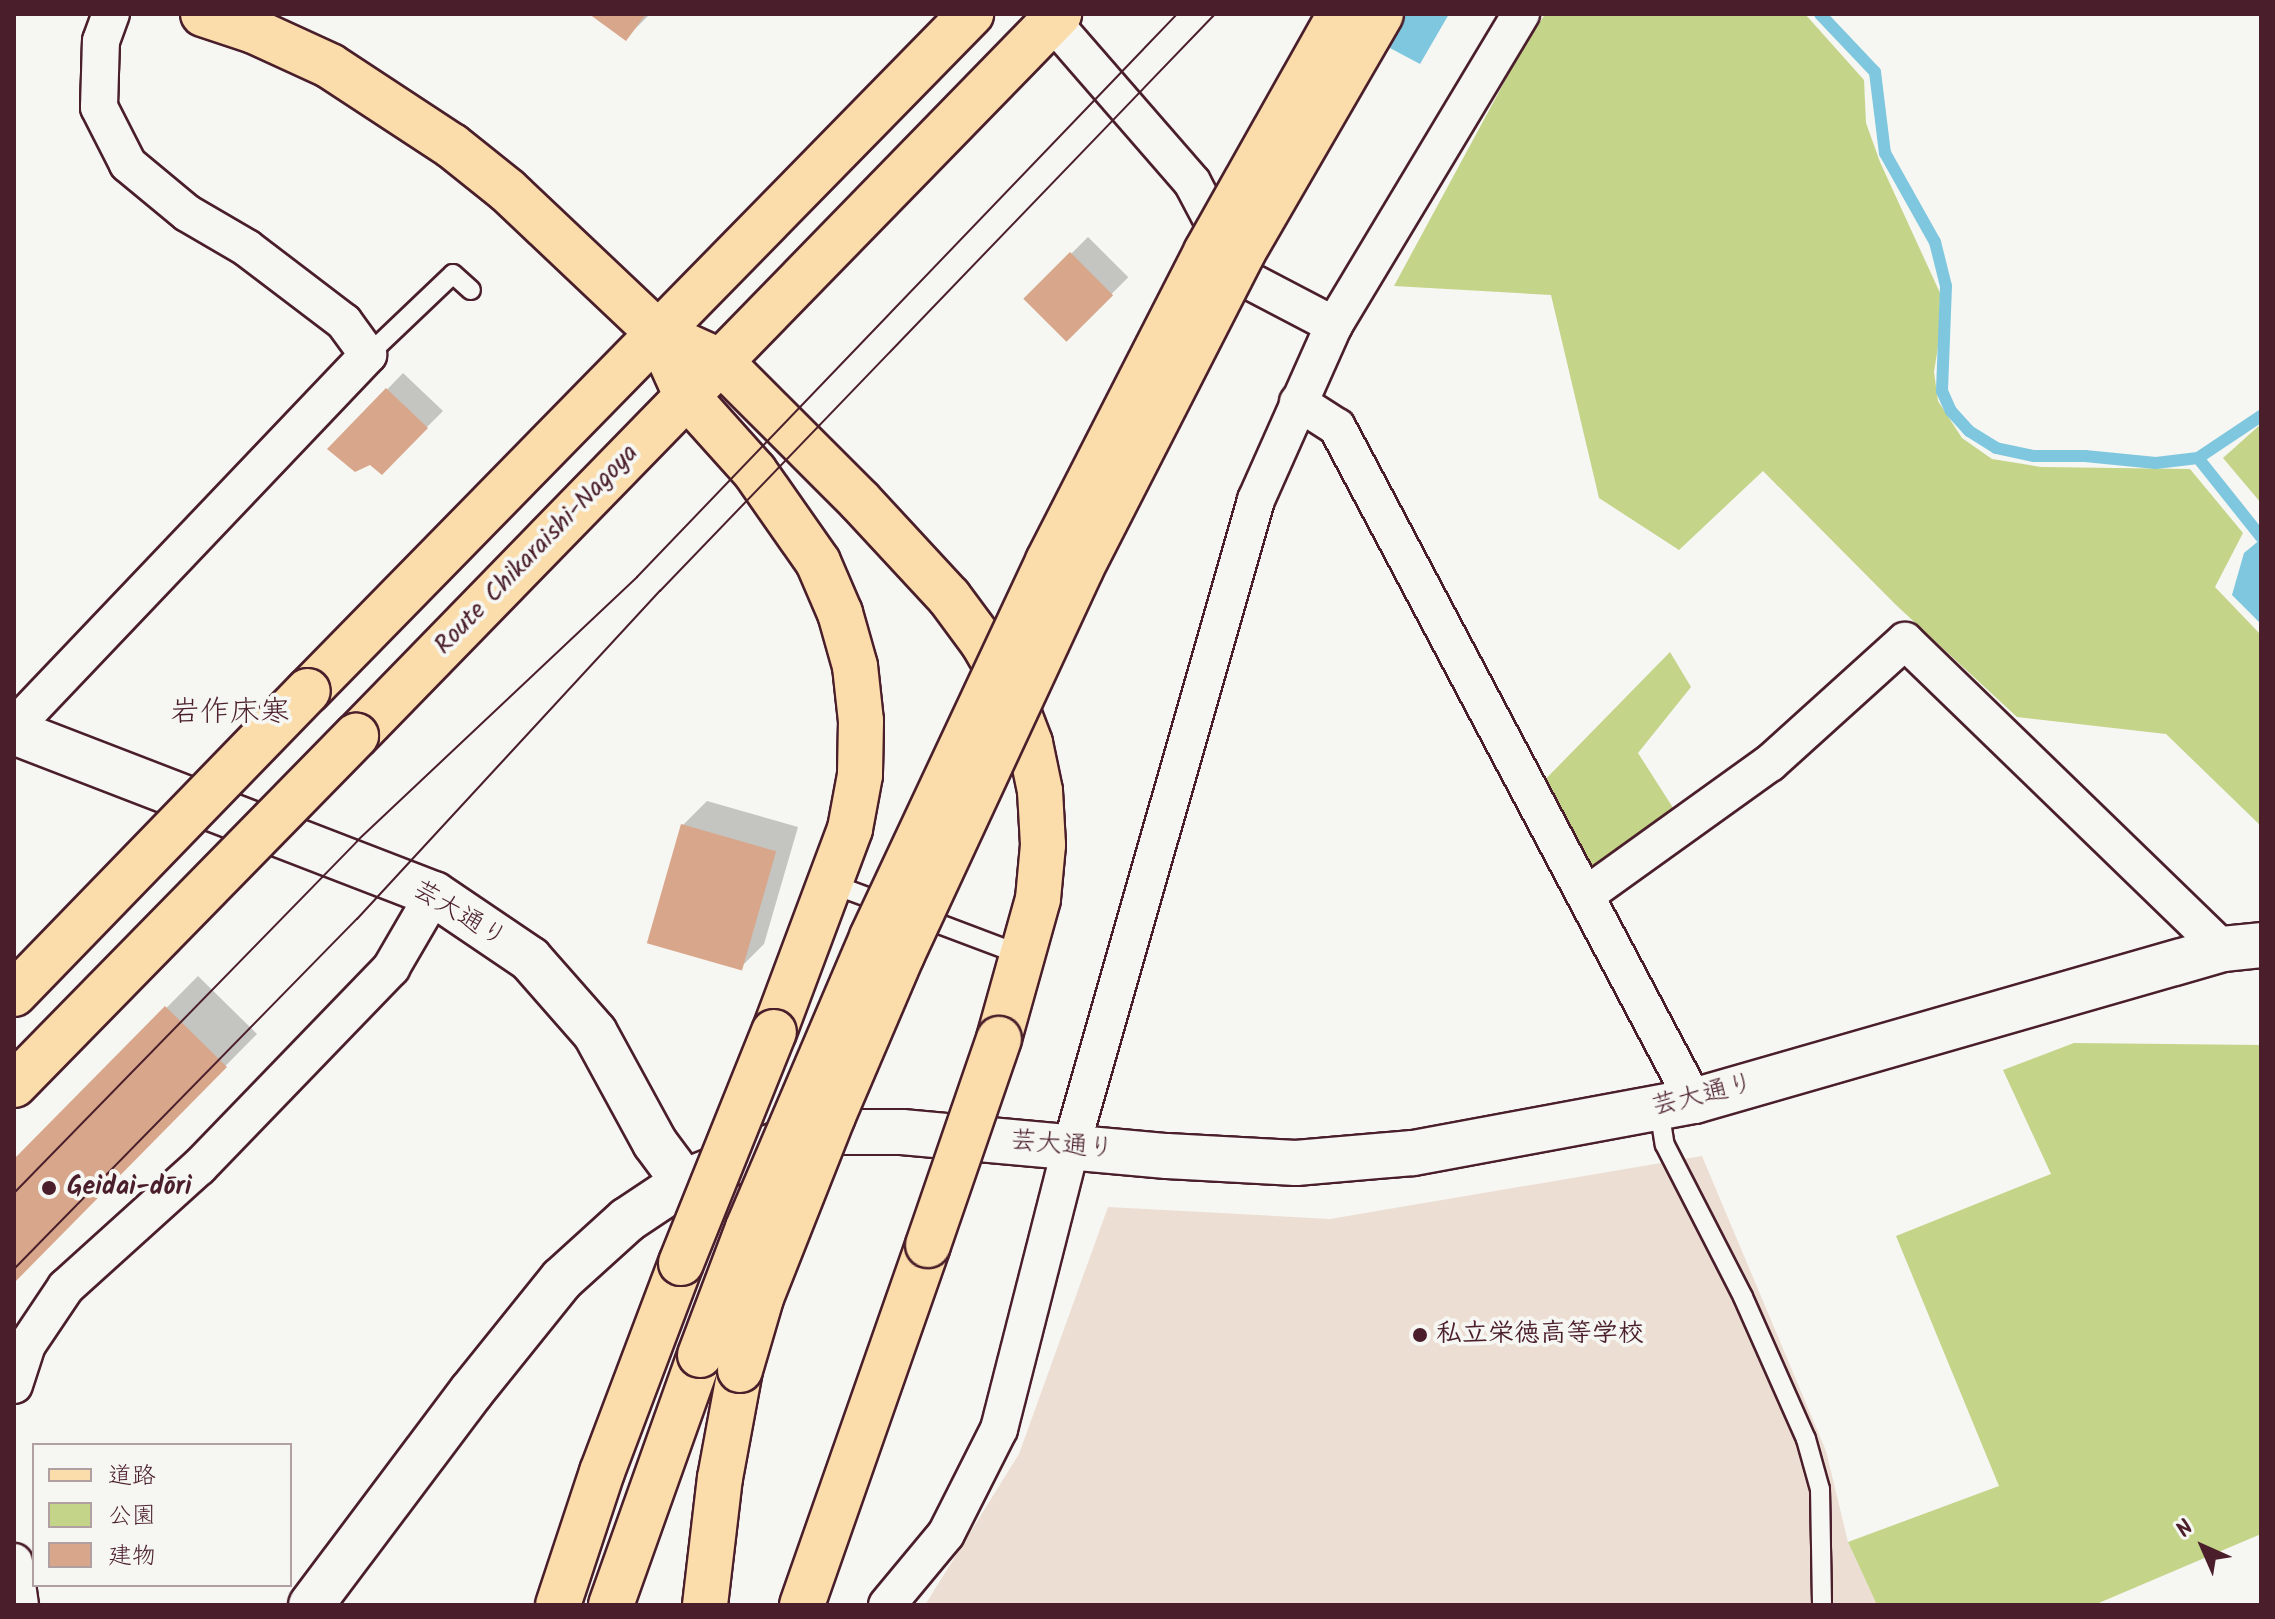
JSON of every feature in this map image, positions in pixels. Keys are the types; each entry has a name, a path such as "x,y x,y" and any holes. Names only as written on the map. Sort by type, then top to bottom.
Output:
{"main road":[{"path":"203,14 258,23 452,146 507,190 658,333 720,361 907,549 983,643 1009,688 1030,743 1040,791 1042,859 1038,899 1024,956 999,1039 802,1605"},
{"path":"14,994 971,14"},
{"path":"611,1605 748,1228 872,937 1048,561 1206,252 1340,14"},
{"path":"705,1605 720,1478 740,1370 761,1298 833,1116 921,913 1068,597 1242,254 1381,14"},
{"name":"Route Chikaraishi-Nagoya","path":"14,1085 1055,17"},
{"path":"558,1605 602,1472 681,1263 832,884 850,829 857,788 861,721 855,666 840,613 818,562 789,516 686,395 658,333"}],"street":[{"path":"14,729 368,355 344,322 247,248 187,213 128,164 99,107 101,41 111,14"},
{"path":"887,1605 946,1534 999,1429 1071,1147 1256,500 1334,325 1521,14"},
{"path":"1055,17 1192,182 1242,277 1334,325"},
{"path":"1298,402 1337,427 1586,895 1676,1105"},
{"path":"1586,895 1770,763 1905,641 2242,947"},
{"name":"芸大通り","path":"14,729 434,894 530,959 595,1033 655,1143 684,1182 808,1132 902,1132 1296,1163 1413,1153 1676,1105 2242,947"},
{"path":"14,1385 27,1345 66,1287 199,1167 391,968 434,894"},
{"path":"311,1605 471,1392 562,1279 627,1220 684,1182"},
{"path":"14,1562 20,1605"}],"lane":[{"path":"368,355 453,274 471,290"},
{"path":"832,884 1024,956"},
{"path":"1676,1105 1665,1145 1743,1297 1806,1439 1820,1489 1822,1605"}],"shaded area":[{"name":"私立栄徳高等学校","path":"1702,1156 1826,1451 1848,1542 1877,1605 925,1605 1019,1454 1108,1207 1330,1219"}],"green space":[{"path":"1545,14 1805,14 1864,80 1866,123 1880,162 1940,293 1939,340 1934,372 1938,401 1962,438 1992,459 2041,467 2190,469 2243,533 2215,587 2261,635 2261,826 2166,734 2017,717 1896,605 1763,471 1679,550 1599,498 1551,295 1394,286 1513,66"},
{"path":"2261,424 2261,503 2223,458"},
{"path":"1670,652 1691,687 1638,753 1684,825 1586,895 1532,793"},
{"path":"2074,1043 2261,1045 2261,1534 2094,1605 1877,1605 1848,1542 1999,1486 1896,1236 2051,1174 2003,1070"}],"water":[{"path":"1326,14 1449,14 1420,64"},
{"path":"2261,539 2261,624 2232,595 2244,553"}],"building":[{"path":"589,14 646,14 626,41"},
{"path":"1070,252 1113,295 1066,342 1023,299"},
{"path":"386,388 428,428 382,475 370,465 355,472 327,449"},
{"path":"681,824 776,851 742,970 647,943"},
{"path":"165,1006 227,1067 14,1283 14,1159"}],"waterway":[{"path":"1820,14 1875,72 1885,153 1935,242 1946,286 1942,391 1951,411 1969,431 1996,448 2034,456 2085,456 2156,463 2198,458 2261,537"},
{"path":"2198,458 2261,416"}],"tram line":[{"path":"14,1193 357,841 637,577 1177,14"},
{"path":"14,1269 357,919 660,591 1215,14"}],"place":[{"name":"Geidai-dōri","path":"49,1188"},
{"name":"私立栄徳高等学校","path":"1420,1335"}],"district":[{"name":"岩作床寒","path":"230,713"}]}
